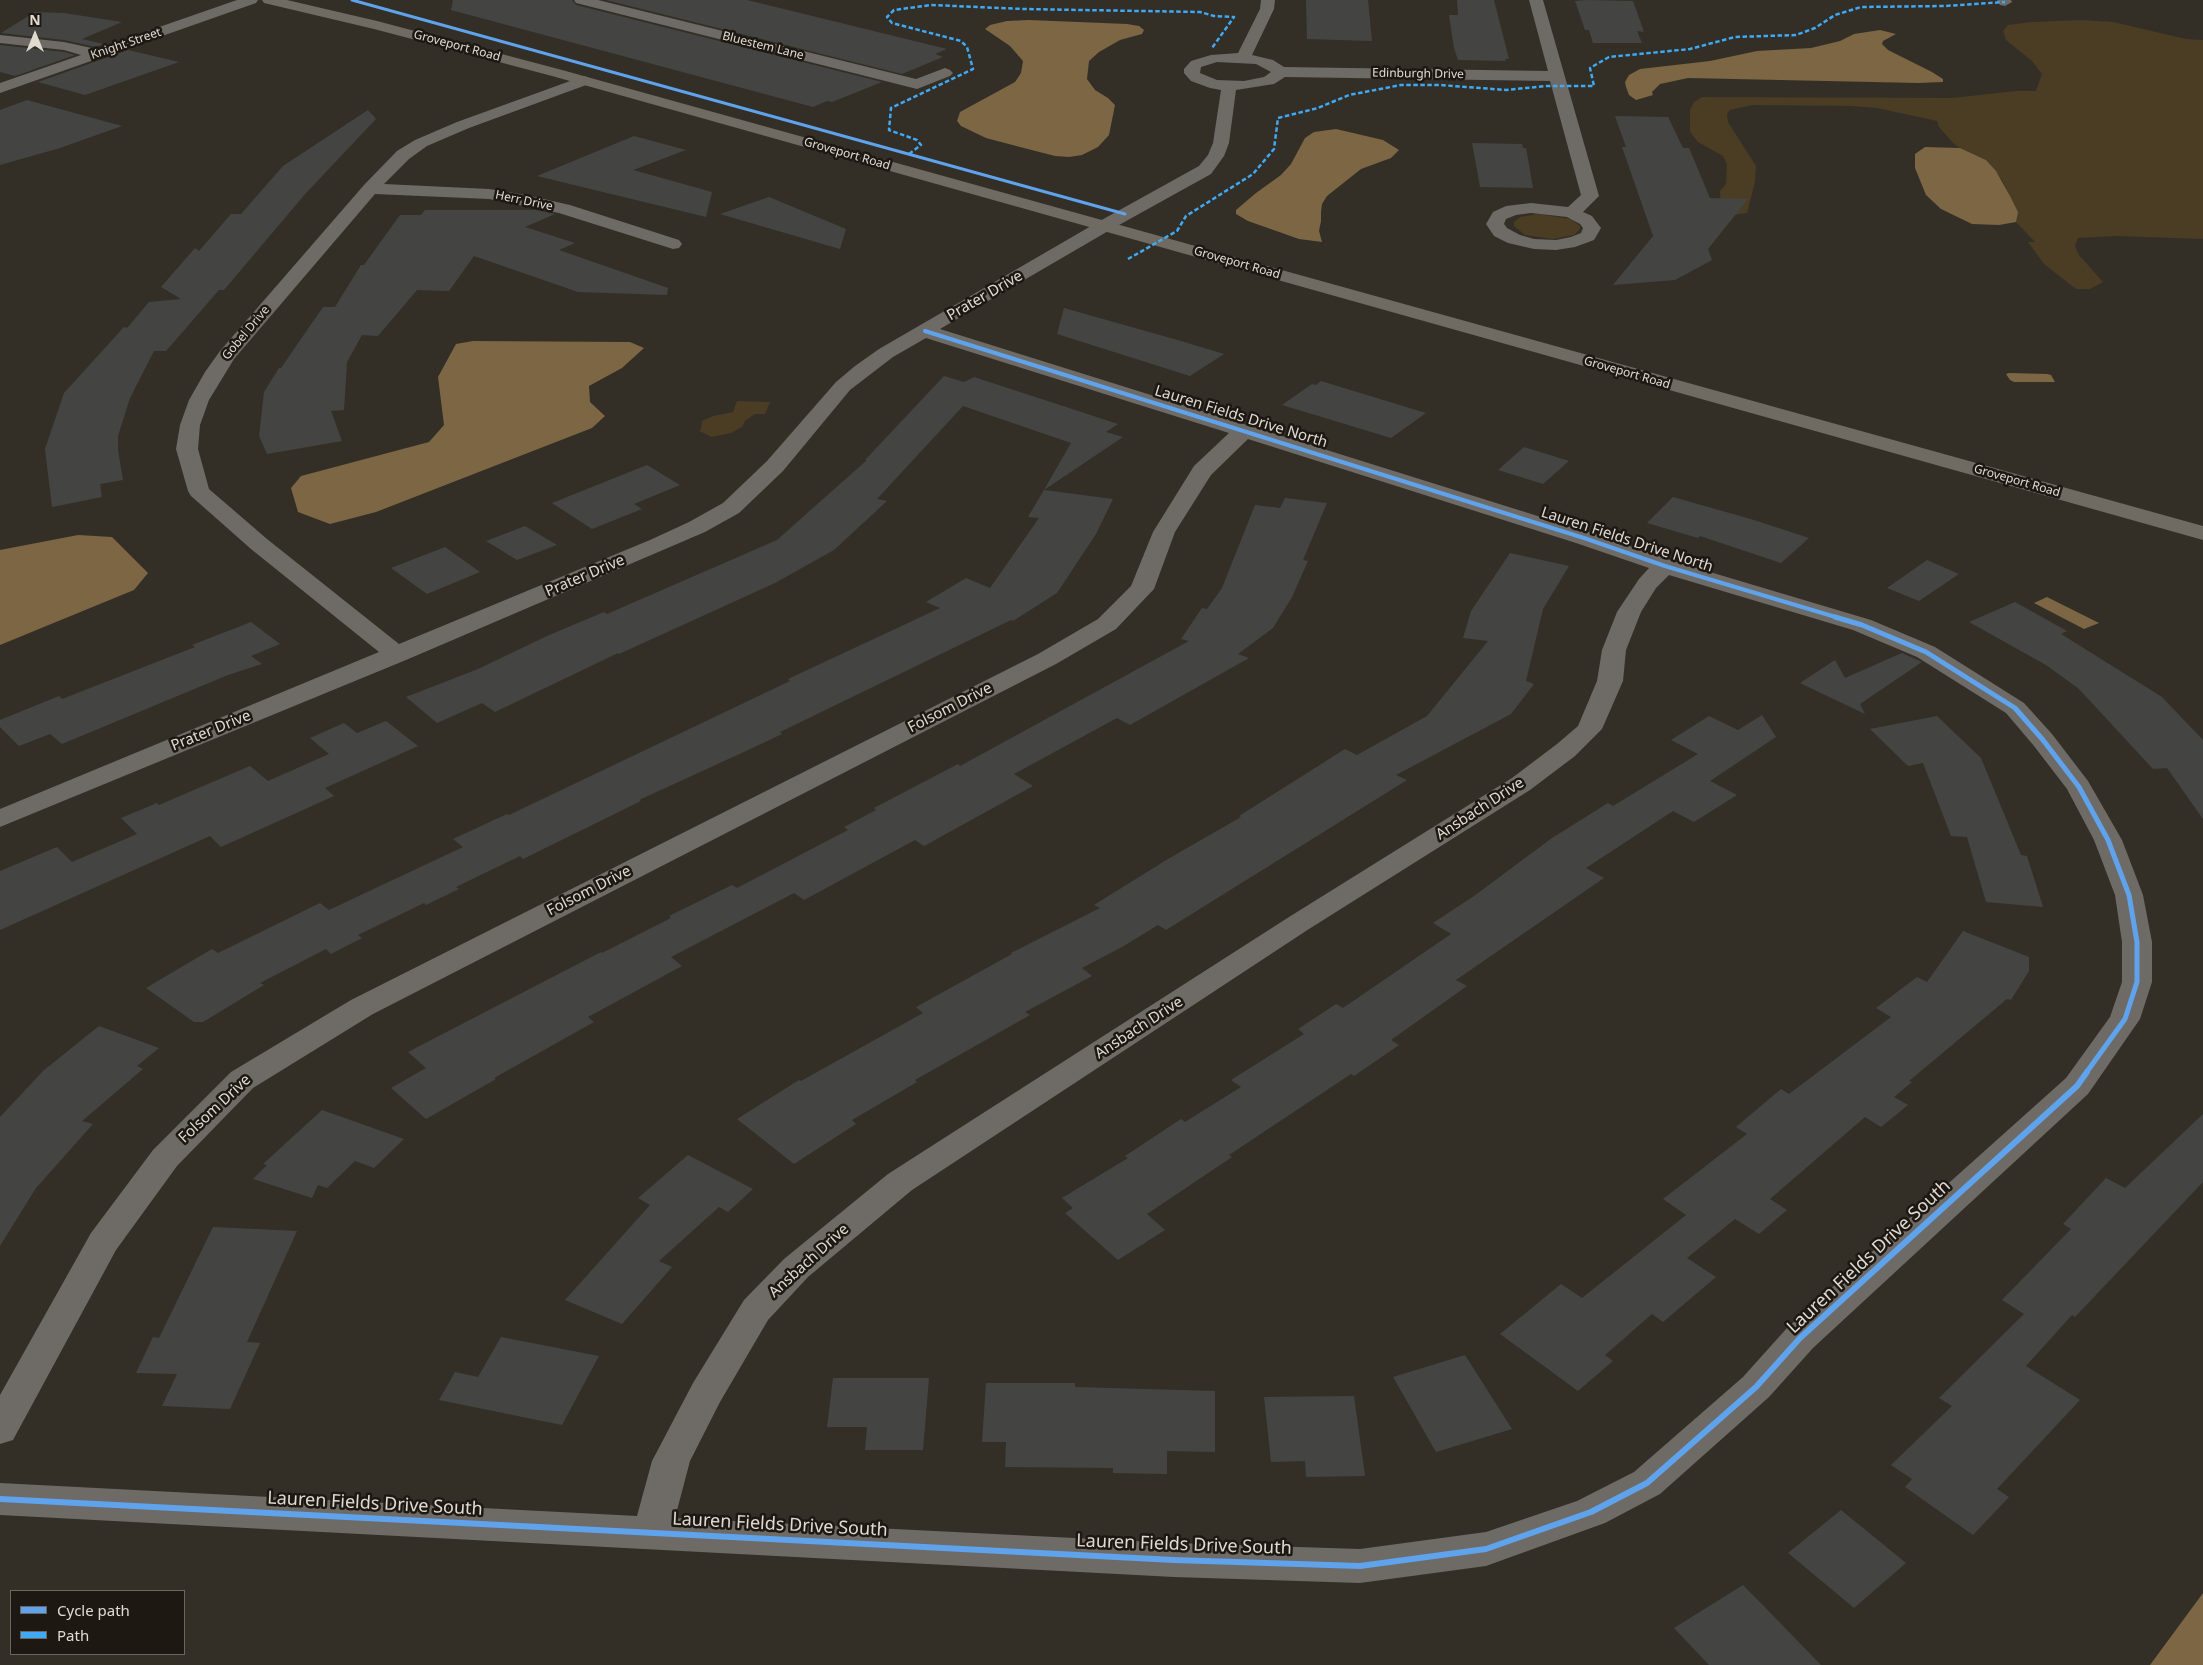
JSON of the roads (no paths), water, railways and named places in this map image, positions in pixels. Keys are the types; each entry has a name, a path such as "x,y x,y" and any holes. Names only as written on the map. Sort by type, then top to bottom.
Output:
{"main road":[{"name":"Groveport Road","path":"269,0 377,24 584,81 2203,533"}],"street":[{"name":"Knight Street","path":"0,88 251,0"},
{"name":"Bluestem Lane","path":"581,0 917,84"},
{"path":"614,9 637,0"},
{"path":"1243,58 1267,9 1268,0"},
{"path":"1536,0 1590,196 1572,213"},
{"path":"0,39 64,46 97,54"},
{"path":"1216,58 1243,58 1268,63 1276,67 1279,72 1277,77 1258,84 1229,86 1204,82 1196,78 1192,73 1192,68 1196,64 1216,58"},
{"name":"Edinburgh Drive","path":"1279,72 1558,76"},
{"path":"887,98 944,73"},
{"name":"Gobel Drive","path":"397,655 259,544 200,491 187,449 190,424 199,400 212,376 227,355 370,189 403,155 421,143 463,125 584,81"},
{"path":"1104,226 1206,170 1216,156 1221,143 1229,86"},
{"name":"Herr Drive","path":"370,189 490,194 526,200 673,244"},
{"name":"Prater Drive","path":"0,819 397,655 697,527 731,508 755,487 779,462 843,386 886,353 1104,226"},
{"name":"Lauren Fields Drive North","path":"925,331 1584,538 1665,566 1871,629 1926,652 2015,708 2043,740 2079,787 2108,840 2129,895 2137,942 2137,982"},
{"name":"Folsom Drive","path":"0,1429 103,1242 165,1158 242,1080 362,1008 1047,660 1107,624 1142,589 1164,532 1202,472 1244,431"},
{"name":"Ansbach Drive","path":"652,1532 671,1461 706,1394 756,1310 796,1268 900,1182 1300,923 1521,784 1566,750 1589,728 1610,681 1614,650 1629,612 1647,584 1665,566"},
{"name":"Lauren Fields Drive South","path":"0,1499 1174,1560 1360,1566 1486,1549 1591,1512 1646,1483 1756,1387 1800,1338 2077,1086 2125,1019 2137,982"}]}
